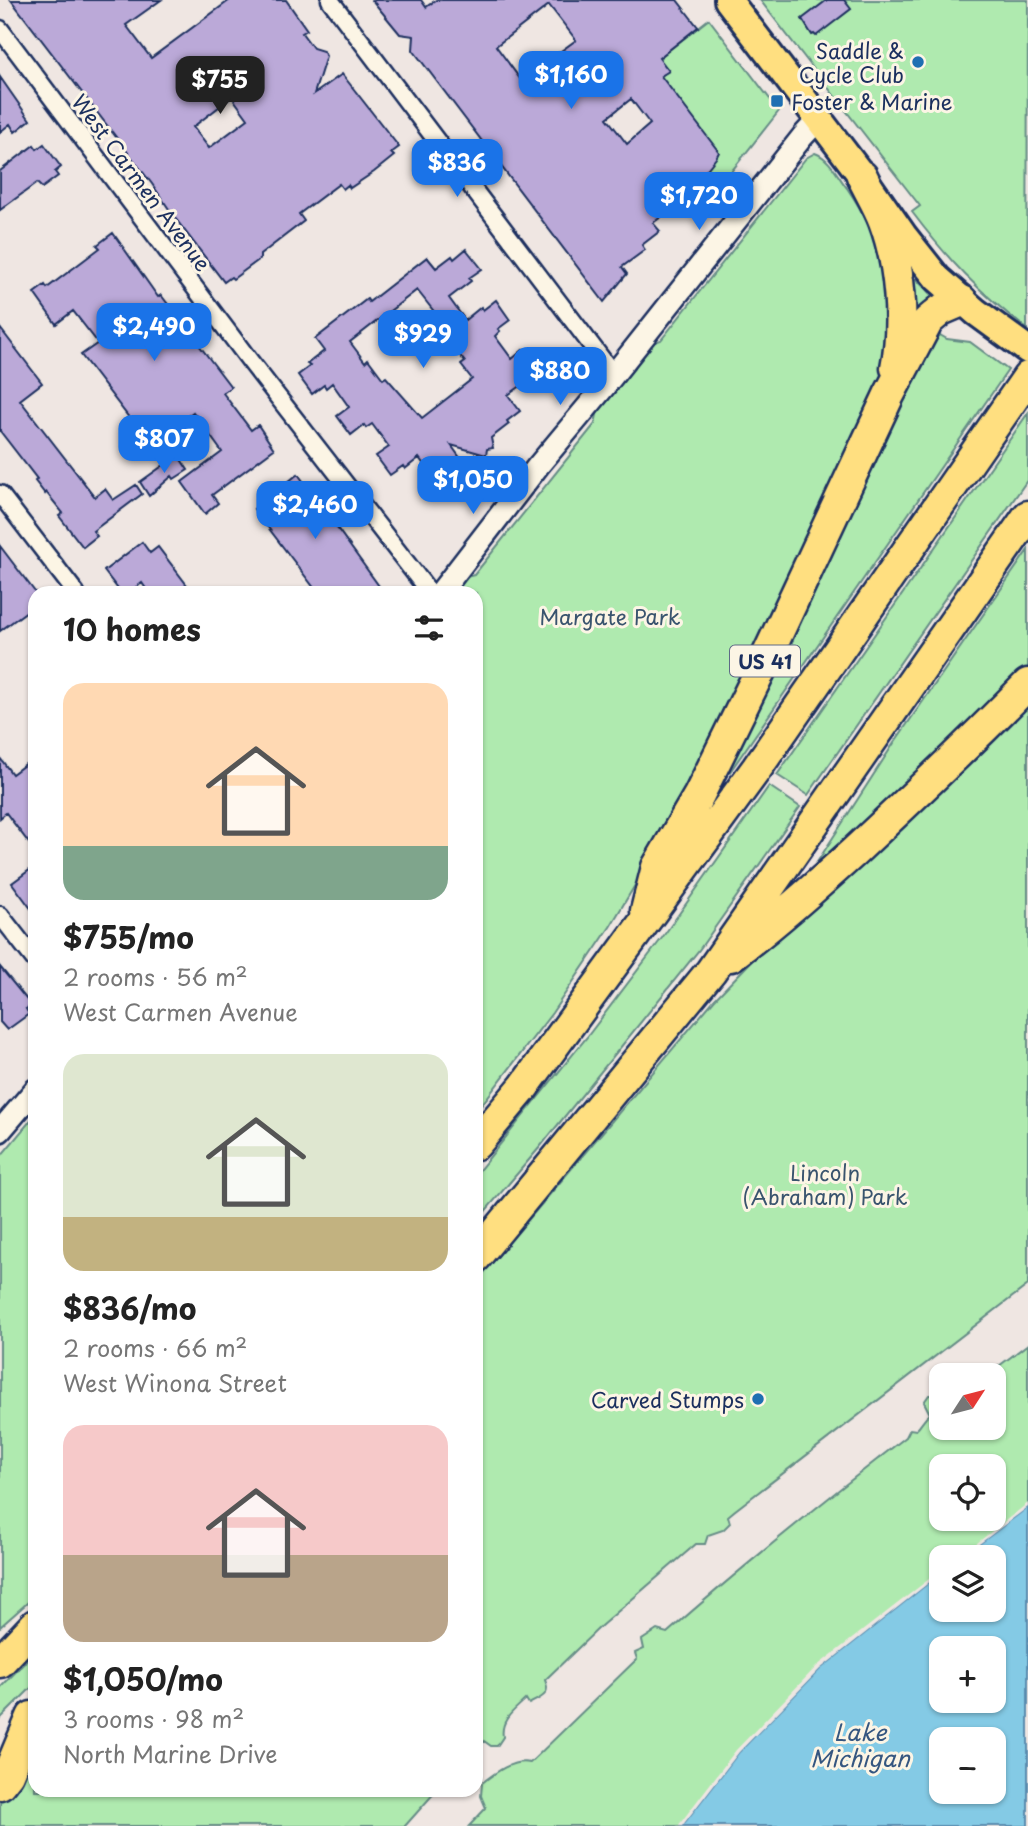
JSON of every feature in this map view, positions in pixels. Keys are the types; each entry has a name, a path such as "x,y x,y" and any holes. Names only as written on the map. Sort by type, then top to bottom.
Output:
{"highway":[{"name":"US 41","path":"483,1136 523,1088 643,925 657,867 718,758 889,395 900,344 897,282 886,228 862,176"},
{"path":"889,395 928,321 941,310 962,301"},
{"path":"643,925 757,768 1027,379"},
{"path":"483,1248 710,971 1028,516"},
{"path":"710,971 772,926 974,739 1028,684"},
{"path":"2,1659 28,1632"},
{"path":"0,1748 28,1720"},
{"path":"0,1784 8,1774 28,1727"}],"main road":[{"name":"US 41","path":"728,0 925,263 962,301 1028,350"}],"street":[{"path":"330,0 614,375"},
{"name":"West Carmen Avenue","path":"0,29 258,372 425,586"},
{"path":"445,586 538,466 818,120"},
{"path":"0,494 71,586"},
{"path":"0,915 28,951"},
{"path":"0,1131 28,1098"}],"green space":[{"name":"Saddle & Cycle Club","path":"760,0 1028,0 1027,329 979,289 926,230 912,212 920,206"},
{"path":"709,19 779,111 700,211 685,191 693,187 718,153 658,79 668,70 659,58"},
{"name":"Margate Park","path":"815,153 829,163 858,205 881,260 889,299 891,340 875,407 653,855 610,927 552,1013 483,1103 483,586 459,586 466,577 474,575 595,424 598,410 652,343 661,340 806,158"},
{"path":"916,279 935,299 921,313 914,309 913,280"},
{"path":"933,331 947,339 970,342 1008,370 709,802"},
{"path":"1028,413 1028,479 808,795 777,775"},
{"path":"1028,550 1028,669 815,873 812,870 894,743"},
{"name":"Lincoln (Abraham) Park","path":"1028,695 1028,1285 728,1516 730,1523 723,1530 708,1535 705,1544 696,1544 601,1626 545,1680 547,1690 543,1696 529,1704 526,1699 513,1711 504,1725 503,1737 497,1746 491,1746 483,1742 483,1274 714,1000 770,942"},
{"path":"769,786 800,807 699,950 483,1214 483,1165 587,1037 662,938"},
{"path":"28,1123 28,1602 0,1627 0,1157"},
{"path":"1028,1344 1028,1507 1006,1524 1006,1454 929,1454 929,1531 996,1531 978,1545 929,1545 929,1582 854,1640 739,1752 682,1826 469,1826 486,1808 481,1797 483,1782 511,1765 530,1763 637,1659 635,1653 644,1649 642,1640 657,1630 667,1633 785,1533 906,1437 910,1429 916,1430 929,1415 929,1440 1006,1440 1006,1363 1003,1363"},
{"path":"929,1395 929,1412 924,1402"},
{"path":"28,1659 28,1691 0,1719 0,1688"},
{"path":"28,1763 28,1797 431,1797 405,1826 0,1826 0,1793"}],"water":[{"name":"Lake Michigan","path":"1028,1507 1028,1826 682,1826 739,1752 820,1669 929,1583 929,1622 1006,1622 1006,1545 978,1545 996,1531 1006,1531 1006,1524"}],"pier":[{"path":"1028,1503 1028,1507 1006,1524 1006,1520"},
{"path":"992,1531 996,1531 978,1545 975,1545"},
{"path":"929,1579 929,1583 820,1669 739,1752 682,1826 678,1826 736,1750 817,1666"}],"building":[{"path":"11,0 161,0 126,25 151,58 230,0 286,0 307,30 302,33 313,48 323,51 326,56 314,94 342,74 399,147 391,153 394,156 374,172 350,188 348,185 343,189 339,184 299,214 304,221 260,255 260,259 233,279 231,277 224,282","holes":["232,97 248,119 209,148 193,127"]},
{"path":"372,0 421,0 426,7 436,0 677,0 698,27 659,58 669,71 661,76 719,152 680,203 653,223 660,231 642,245 645,250 622,267 627,274 604,302 413,50 414,36 400,34","holes":["549,5 576,40 521,80 496,46","631,99 650,124 627,144 607,118"]},
{"path":"827,0 844,0 851,9 816,36 812,35 802,19"},
{"path":"0,77 30,120 15,132 10,124 0,132"},
{"path":"44,144 61,167 55,172 58,176 42,188 37,183 0,210 0,171 34,145 37,149"},
{"path":"113,233 158,297 161,295 231,387 223,393 251,430 258,425 274,449 212,495 218,503 205,514 182,482 222,452 193,412 150,445 81,355 98,343 73,311 56,324 34,293 45,285 47,288 100,248 97,245"},
{"path":"466,249 482,269 449,298 465,320 481,307 483,310 496,300 510,320 498,329 500,331 495,336 512,359 524,349 538,368 526,378 528,381 508,395 520,411 491,438 493,448 487,449 486,455 451,445 471,473 449,490 436,472 432,475 419,458 405,469 403,466 390,475 376,456 389,447 372,424 366,428 364,425 351,435 337,416 349,407 332,383 326,388 324,385 312,394 298,375 324,351 315,339 367,299 369,302 427,257 436,268 452,256 454,259","holes":["417,290 436,314 433,315 448,335 445,337 465,362 461,365 472,379 422,418 386,377 383,379 368,359 365,362 350,342"]},
{"path":"0,328 42,383 20,400 95,497 105,489 113,500 136,485 142,494 93,531 97,536 83,547 59,516 63,513 35,481 37,479 0,431"},
{"path":"178,455 188,470 174,479 172,476 149,496 140,482"},
{"path":"298,474 379,586 313,586 254,509"},
{"path":"142,542 150,553 158,547 188,586 144,586 142,583 138,586 116,586 104,571"},
{"path":"0,546 30,586 28,586 28,610 0,631"},
{"path":"0,758 12,774 28,762 28,842 6,813 0,818"},
{"path":"28,871 28,905 12,883"},
{"path":"0,967 28,1001 28,1015 7,1030 0,1022"}],"place":[{"name":"Saddle & Cycle Club","path":"918,62"},
{"name":"Foster & Marine","path":"777,101"},
{"name":"Carved Stumps","path":"758,1399"}]}
